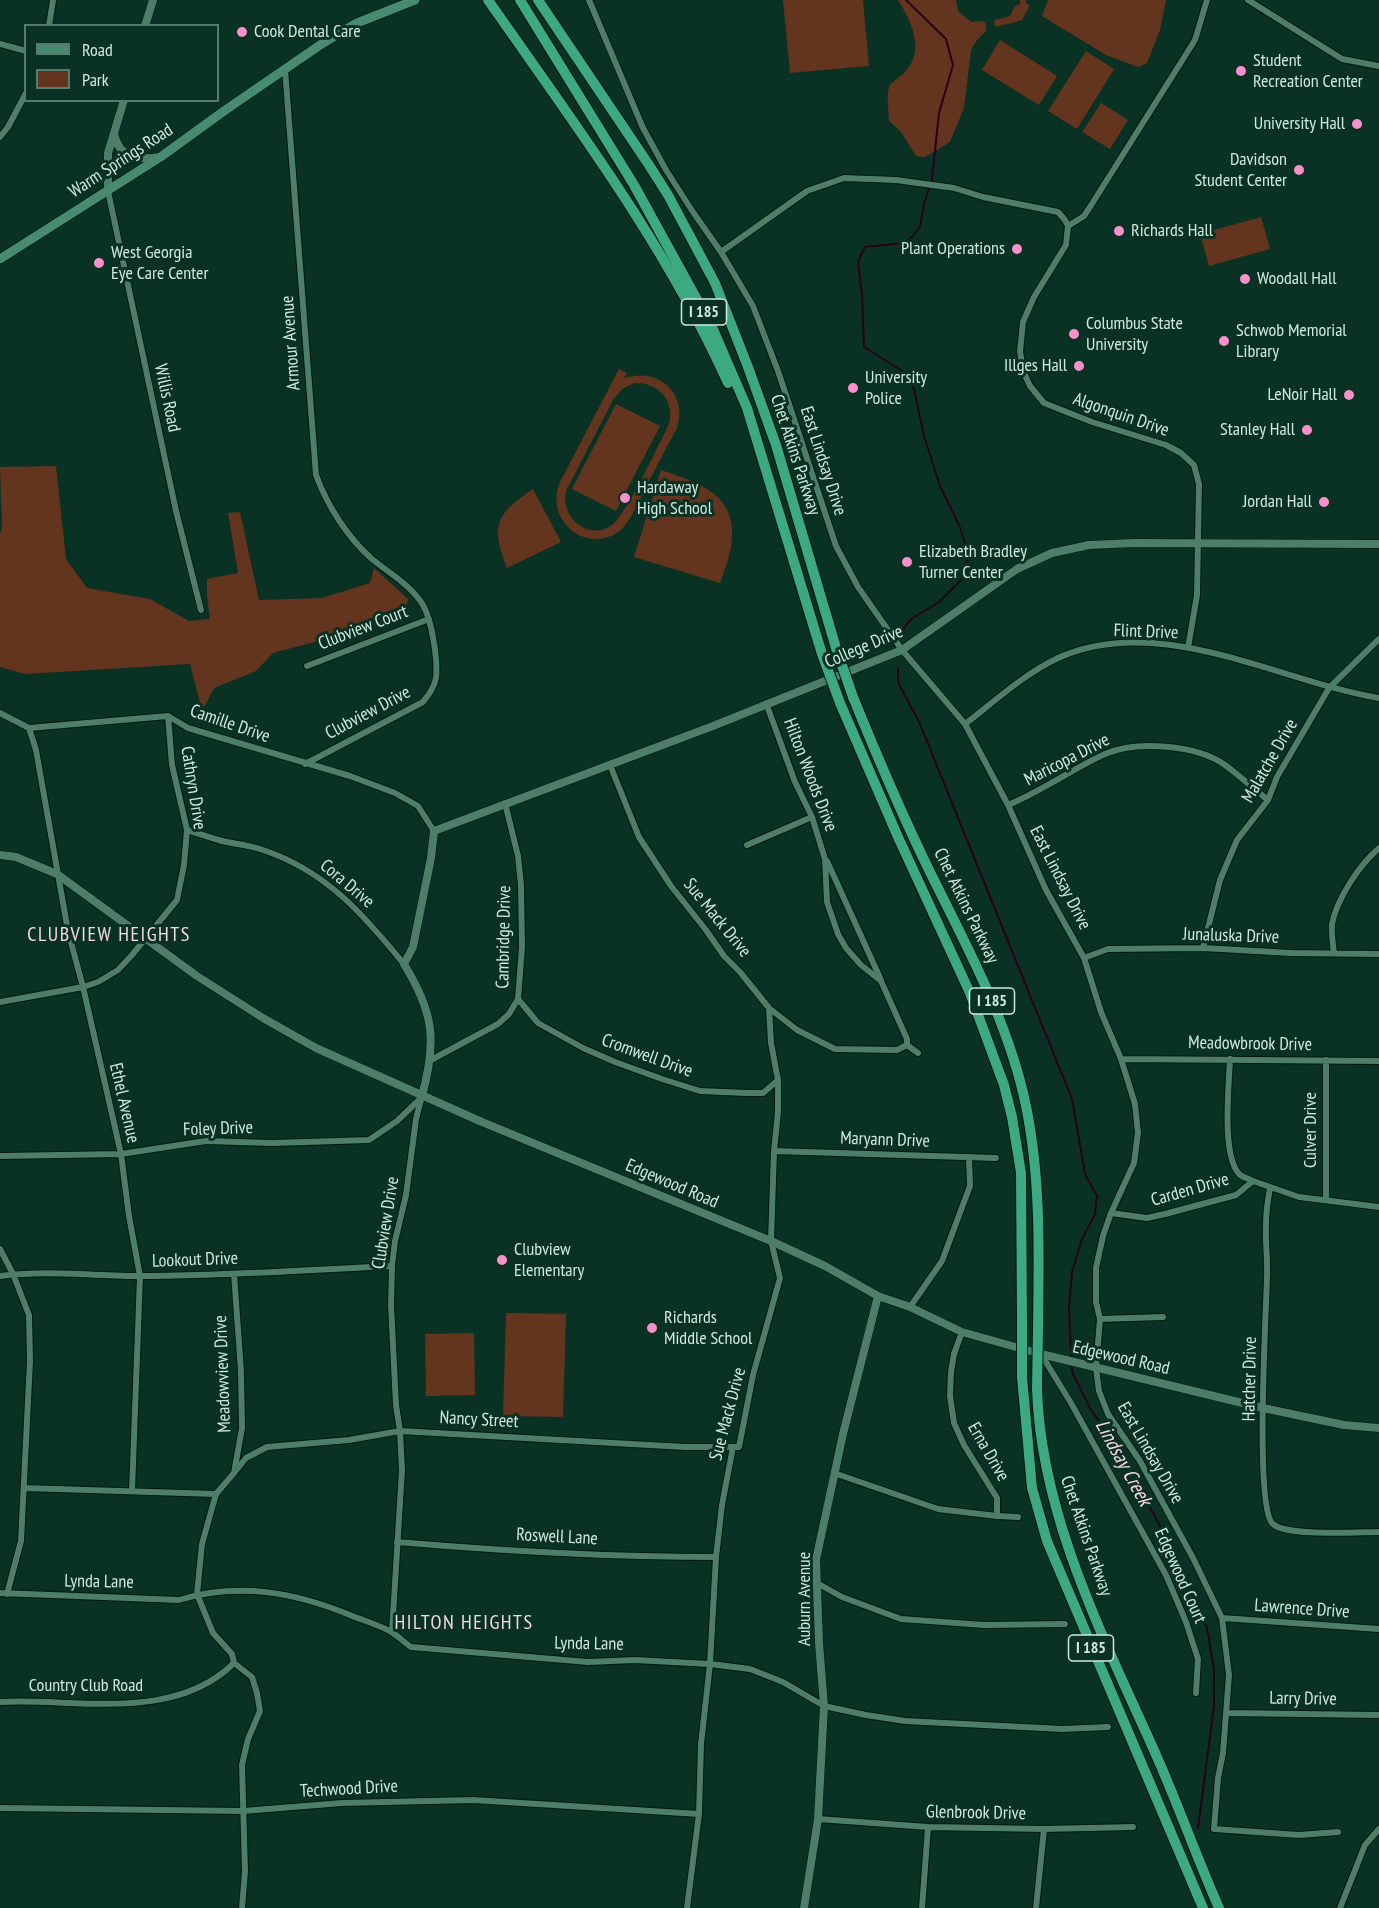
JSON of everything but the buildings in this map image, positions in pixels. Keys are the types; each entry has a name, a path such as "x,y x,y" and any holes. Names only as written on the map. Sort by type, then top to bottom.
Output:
{"highway":[{"path":"488,0 608,172 673,277 711,344 764,461"},
{"name":"Chet Atkins Parkway","path":"520,0 640,195 712,327 747,408 822,654 840,703 898,837 970,993 1004,1085 1012,1118 1020,1173 1022,1377 1032,1488 1047,1541 1203,1908"},
{"name":"Chet Atkins Parkway","path":"540,4 649,165 673,204 715,283 776,445 836,648 853,697 928,868 996,1010 1017,1070 1032,1140 1036,1174 1038,1418 1046,1469 1057,1514 1113,1658 1176,1799 1220,1908"}],"main road":[{"name":"Warm Springs Road","path":"0,260 162,156 323,43 357,23 415,0"}],"street":[{"path":"49,24 53,0"},
{"path":"146,24 153,0"},
{"name":"East Lindsay Drive","path":"589,0 643,128 687,204 722,252 753,306 836,546 858,587 902,650 965,724 1008,805 1046,890 1084,958 1101,1012 1121,1059 1135,1104 1138,1133 1134,1162 1111,1213 1096,1268 1096,1302 1100,1319 1096,1368 1099,1391 1108,1414 1140,1461 1193,1558 1222,1618 1229,1675 1214,1829 1299,1835 1338,1832"},
{"path":"722,252 807,191 844,178 942,186 1058,212 1068,226 1084,216 1195,40 1207,0"},
{"path":"1248,0 1342,58 1379,66"},
{"path":"0,44 24,50"},
{"name":"Armour Avenue","path":"285,69 316,475 324,497 361,547 371,558 402,582"},
{"path":"0,136 8,127 24,97"},
{"path":"108,191 108,153 123,102"},
{"path":"114,134 116,144 129,156 141,159 162,156"},
{"name":"Willis Road","path":"108,191 176,511 201,610"},
{"name":"Algonquin Drive","path":"1068,226 1066,245 1023,322 1020,352 1024,373 1037,396 1050,405 1092,422 1166,445 1181,453 1194,465 1199,484 1197,595 1188,648"},
{"name":"College Drive","path":"434,831 610,765 902,650 1017,569 1052,553 1089,545 1134,543 1379,544"},
{"name":"Clubview Drive","path":"305,764 423,702 432,690 436,677 435,653 429,619 423,604 402,582"},
{"name":"Clubview Court","path":"308,666 429,619"},
{"name":"Malatche Drive","path":"1203,948 1220,880 1238,840 1268,801 1277,777 1329,688 1379,639"},
{"name":"Flint Drive","path":"965,724 1032,672 1059,658 1090,647 1124,643 1168,644 1188,648 1329,688 1379,698"},
{"name":"Hilton Woods Drive","path":"766,703 795,782 812,817 825,859 907,1039 907,1045"},
{"path":"0,713 29,728"},
{"name":"Camille Drive","path":"29,728 168,716 188,728 350,776 395,793 418,806 434,831"},
{"name":"Cathryn Drive","path":"0,1002 83,987 98,982 118,970 177,900 184,865 187,830 172,765 168,716"},
{"name":"Ethel Avenue","path":"29,728 36,750 68,931 121,1154 140,1276 132,1491"},
{"name":"Maricopa Drive","path":"1008,805 1035,794 1107,753 1132,746 1177,748 1211,757 1224,764 1268,801"},
{"name":"Sue Mack Drive","path":"610,765 639,837 652,857 724,957 740,972 769,1008 771,1043 778,1080 771,1241 780,1278 753,1375 739,1447 733,1447 722,1505 716,1557 710,1664 701,1744 699,1814 687,1908"},
{"name":"Cambridge Drive","path":"431,1060 498,1024 509,1014 518,999 522,947 521,885 518,856 505,803"},
{"path":"747,845 812,817"},
{"name":"Cora Drive","path":"187,830 261,849 297,863 323,879 364,916 404,964"},
{"path":"404,964 413,947 431,858 434,831"},
{"path":"1334,953 1332,926 1345,890 1379,848"},
{"name":"Edgewood Road","path":"0,855 16,857 57,874 198,976 263,1018 316,1048 422,1096 771,1241 825,1266 878,1296 910,1307 962,1332 1096,1368 1263,1408 1344,1425 1379,1428"},
{"name":"Hilton Woods Drive","path":"825,859 827,902 838,934 846,948 861,965 881,981"},
{"name":"Junaluska Drive","path":"1084,958 1108,949 1203,948 1291,953 1379,954"},
{"name":"Clubview Drive","path":"392,1632 402,1470 391,1305 392,1266 395,1241 406,1195 416,1119 431,1060 430,1018 420,990 404,964"},
{"name":"Cromwell Drive","path":"518,999 538,1023 583,1048 671,1082 700,1091 763,1093 778,1080"},
{"path":"769,1008 797,1030 835,1049 897,1050 907,1045 918,1053"},
{"name":"Meadowbrook Drive","path":"1121,1059 1379,1061"},
{"path":"1230,1059 1227,1121 1231,1159 1240,1175 1253,1181"},
{"name":"Culver Drive","path":"1326,1060 1326,1199"},
{"name":"Foley Drive","path":"0,1156 121,1154 206,1141 292,1143 369,1140 398,1121 422,1096"},
{"name":"Maryann Drive","path":"774,1151 996,1158"},
{"path":"910,1307 942,1260 970,1186 969,1157"},
{"name":"Carden Drive","path":"1111,1213 1147,1218 1165,1214 1236,1195 1253,1181 1299,1197 1379,1207"},
{"name":"Hatcher Drive","path":"1269,1188 1266,1223 1268,1274 1263,1408 1264,1485 1268,1515 1274,1525 1286,1529 1319,1532 1379,1532"},
{"path":"0,1249 13,1274 29,1315 30,1361 21,1541 15,1568 3,1593"},
{"name":"Lookout Drive","path":"0,1276 47,1273 140,1276 234,1274 392,1266"},
{"name":"Meadowview Drive","path":"234,1274 241,1371 242,1428 234,1473"},
{"name":"Auburn Avenue","path":"804,1908 818,1819 824,1706 816,1560 834,1473 878,1296"},
{"path":"1100,1319 1163,1317"},
{"name":"Erna Drive","path":"962,1332 954,1354 951,1372 950,1396 954,1422 964,1445 997,1498 997,1516"},
{"name":"Edgewood Court","path":"1041,1354 1167,1575 1198,1659 1196,1693"},
{"name":"Nancy Street","path":"234,1473 246,1458 267,1447 349,1440 400,1431 685,1448 733,1447"},
{"path":"234,1473 216,1494 202,1544 197,1594 213,1633 232,1654 234,1663 252,1677 260,1712 248,1739 242,1765 245,1871 242,1908"},
{"path":"834,1473 938,1509 997,1516 1018,1516"},
{"path":"24,1488 216,1494"},
{"name":"Roswell Lane","path":"397,1542 662,1557 716,1557"},
{"path":"817,1583 842,1597 901,1619 984,1625 1065,1624"},
{"name":"Lynda Lane","path":"3,1593 179,1600 197,1594 246,1590 293,1596 317,1602 392,1632 411,1647 588,1662 635,1660 710,1664 750,1669 783,1682 824,1706 905,1721 1062,1729 1108,1727"},
{"name":"Lawrence Drive","path":"1222,1618 1379,1629"},
{"name":"Country Club Road","path":"0,1702 118,1704 151,1701 180,1695 220,1677 234,1663"},
{"name":"Larry Drive","path":"1226,1713 1379,1715"},
{"name":"Techwood Drive","path":"0,1808 243,1811 342,1803 473,1800 699,1814"},
{"name":"Glenbrook Drive","path":"818,1819 928,1827 1044,1829 1133,1827"},
{"path":"922,1908 928,1827"},
{"path":"1036,1908 1044,1829"},
{"path":"1340,1908 1365,1845 1378,1832"}],"green space":[{"path":"783,0 863,0 869,66 790,73"},
{"path":"898,0 956,0 958,11 971,22 986,23 986,31 971,50 964,108 950,142 925,157 916,156 901,132 889,121 889,87 906,71 915,54 914,35"},
{"path":"1020,0 1026,0 1026,3 1030,5 1022,20 996,27 995,20 1010,16 1015,6 1020,4"},
{"path":"1048,0 1166,0 1160,30 1147,63 1138,67 1106,55 1042,16"},
{"path":"1000,40 1057,76 1039,105 982,70"},
{"path":"1086,51 1114,69 1077,129 1048,111"},
{"path":"1101,103 1128,120 1110,149 1082,132"},
{"path":"1261,217 1270,249 1209,266 1200,234"},
{"path":"619,369 627,373 624,378 648,376 659,379 674,393 678,403 677,428 634,512 616,534 595,539 587,538 568,527 559,512 556,501 559,484","holes":["634,383 643,383 657,389 667,400 669,424 618,519 603,529 594,531 585,529 572,518 567,510 566,491 613,400 622,389"]},
{"path":"616,404 660,426 616,511 572,489"},
{"path":"56,466 66,559 87,588 150,599 189,621 210,619 207,579 238,573 228,513 240,512 259,600 322,598 370,583 374,568 408,599 405,610 378,625 273,653 256,671 214,688 204,707 200,703 190,664 25,674 0,667 0,533 2,529 0,467"},
{"path":"661,470 703,486 723,503 732,529 731,547 720,583 634,557"},
{"path":"533,489 561,542 507,568 499,541 500,522 511,506"},
{"path":"506,1313 566,1314 563,1417 503,1416"},
{"path":"474,1333 475,1395 426,1396 425,1334"}],"waterway":[{"path":"904,628 911,619 939,602 963,578 969,554 959,525 940,486 924,436 914,389 901,370 864,347 858,261 865,247 904,243 920,227 932,179 939,113 953,65 946,39 906,0"},
{"name":"Lindsay Creek","path":"898,668 898,682 920,724 1072,1099 1085,1174 1097,1196 1095,1214 1082,1239 1072,1272 1069,1309 1072,1372 1090,1408 1127,1464 1161,1528 1207,1628 1214,1669 1214,1706 1198,1828"}],"place":[{"name":"Cook Dental Care","path":"242,32"},
{"name":"Student Recreation Center","path":"1241,71"},
{"name":"University Hall","path":"1357,124"},
{"name":"Davidson Student Center","path":"1299,170"},
{"name":"Richards Hall","path":"1119,231"},
{"name":"Plant Operations","path":"1017,249"},
{"name":"West Georgia Eye Care Center","path":"99,263"},
{"name":"Woodall Hall","path":"1245,279"},
{"name":"Columbus State University","path":"1074,334"},
{"name":"Schwob Memorial Library","path":"1224,341"},
{"name":"Illges Hall","path":"1079,366"},
{"name":"University Police","path":"853,388"},
{"name":"LeNoir Hall","path":"1349,395"},
{"name":"Stanley Hall","path":"1307,430"},
{"name":"Hardaway High School","path":"625,498"},
{"name":"Jordan Hall","path":"1324,502"},
{"name":"Elizabeth Bradley Turner Center","path":"907,562"},
{"name":"Clubview Elementary","path":"502,1260"},
{"name":"Richards Middle School","path":"652,1328"}],"district":[{"name":"CLUBVIEW HEIGHTS","path":"109,935"},
{"name":"HILTON HEIGHTS","path":"464,1623"}]}
